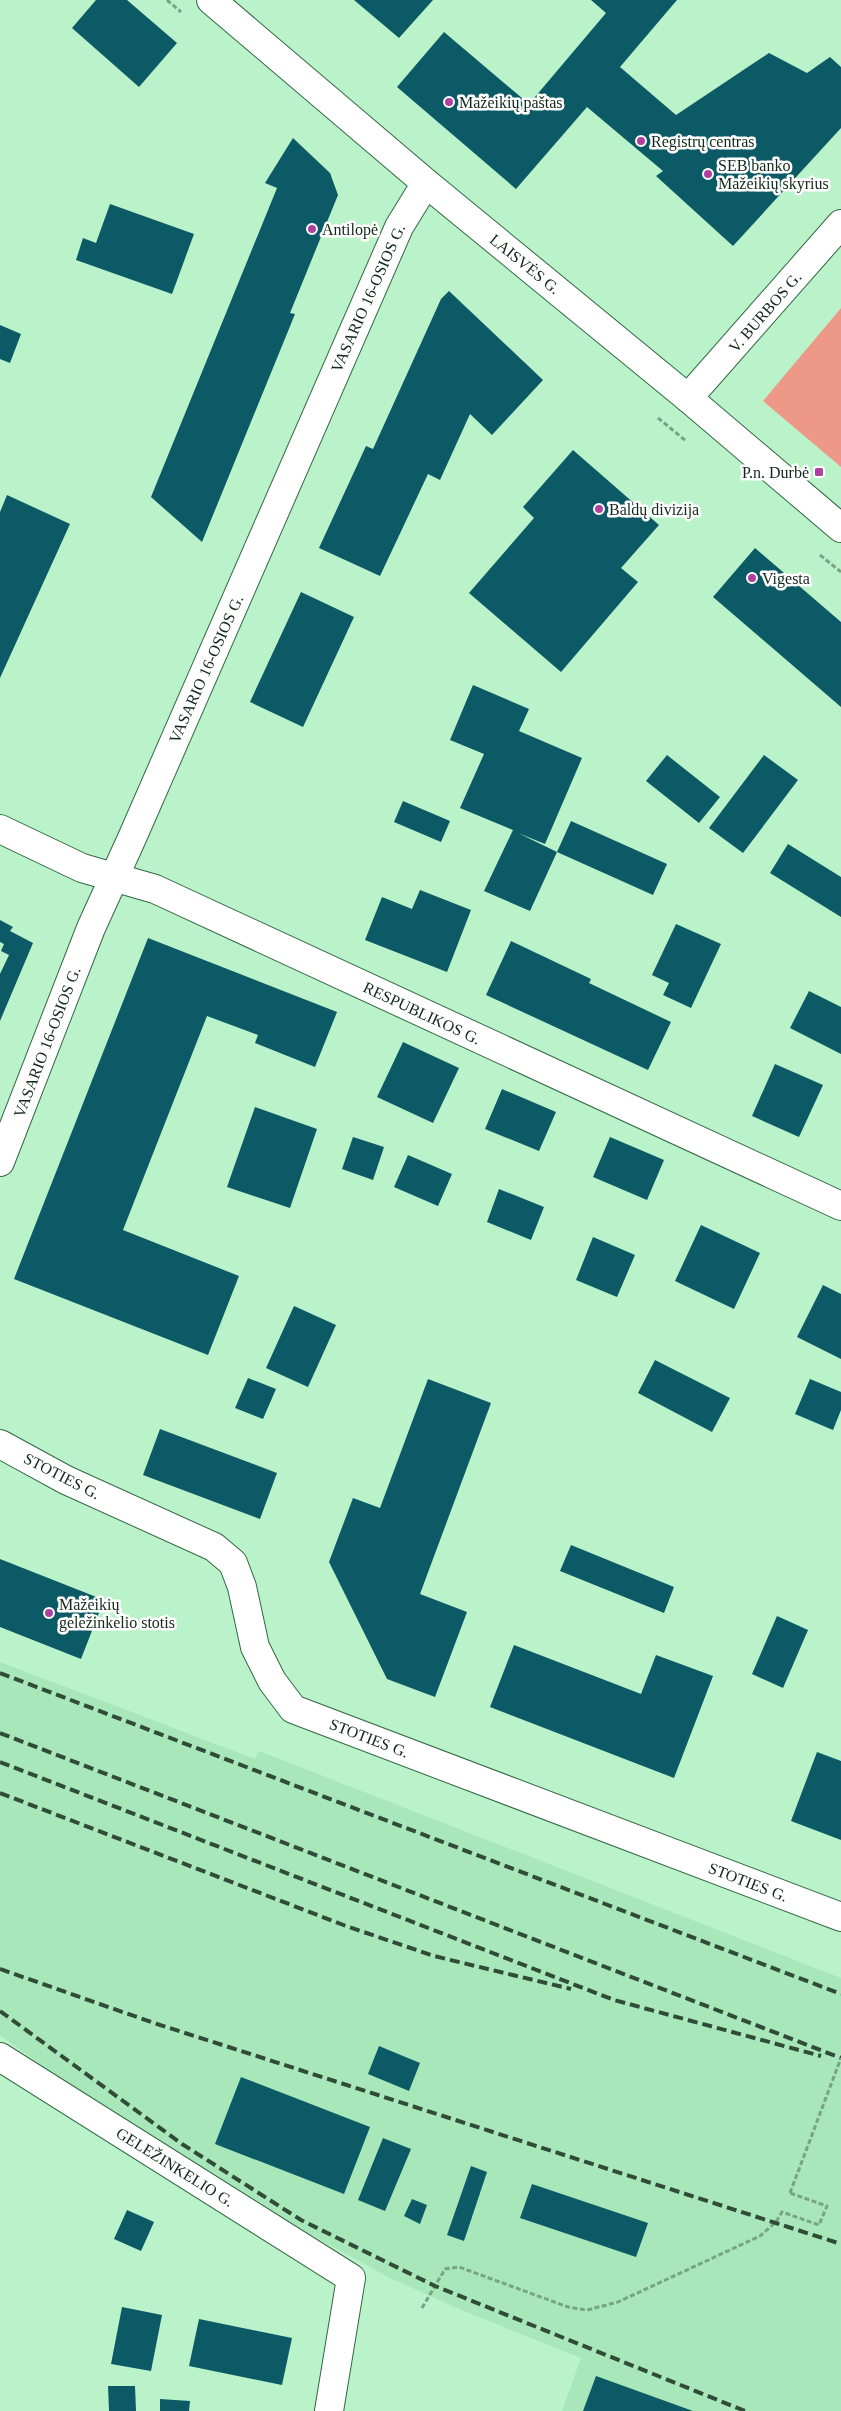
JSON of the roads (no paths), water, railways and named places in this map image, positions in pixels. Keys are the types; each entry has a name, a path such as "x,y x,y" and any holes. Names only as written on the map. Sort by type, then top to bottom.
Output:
{"street":[{"name":"LAISVĖS G.","path":"211,0 426,183 688,398 841,528"},
{"name":"VASARIO 16-OSIOS G.","path":"0,1162 91,928 399,227 426,183"},
{"name":"V. BURBOS G.","path":"688,398 841,224"},
{"name":"RESPUBLIKOS G.","path":"0,829 82,868 155,889 841,1206"},
{"name":"STOTIES G.","path":"0,1444 66,1480 214,1547 233,1563 242,1587 255,1647 272,1680 293,1709 841,1917"},
{"name":"GELEŽINKELIO G.","path":"0,2057 351,2278 330,2411"}],"railway":[{"path":"0,1673 841,1994"},
{"path":"0,1733 841,2058"},
{"path":"0,1762 614,2000 821,2056"},
{"path":"0,1793 346,1926 434,1956 571,1989"},
{"path":"0,1969 154,2023 841,2244"},
{"path":"0,2011 182,2144 301,2220 435,2286 745,2411"}],"place":[{"name":"Mažeikių paštas","path":"449,102"},
{"name":"Registrų centras","path":"641,141"},
{"name":"SEB banko Mažeikių skyrius","path":"708,174"},
{"name":"Antilopė","path":"312,229"},
{"name":"P.n. Durbė","path":"819,472"},
{"name":"Baldų divizija","path":"599,509"},
{"name":"Vigesta","path":"752,578"},
{"name":"Mažeikių geležinkelio stotis","path":"49,1613"}]}
